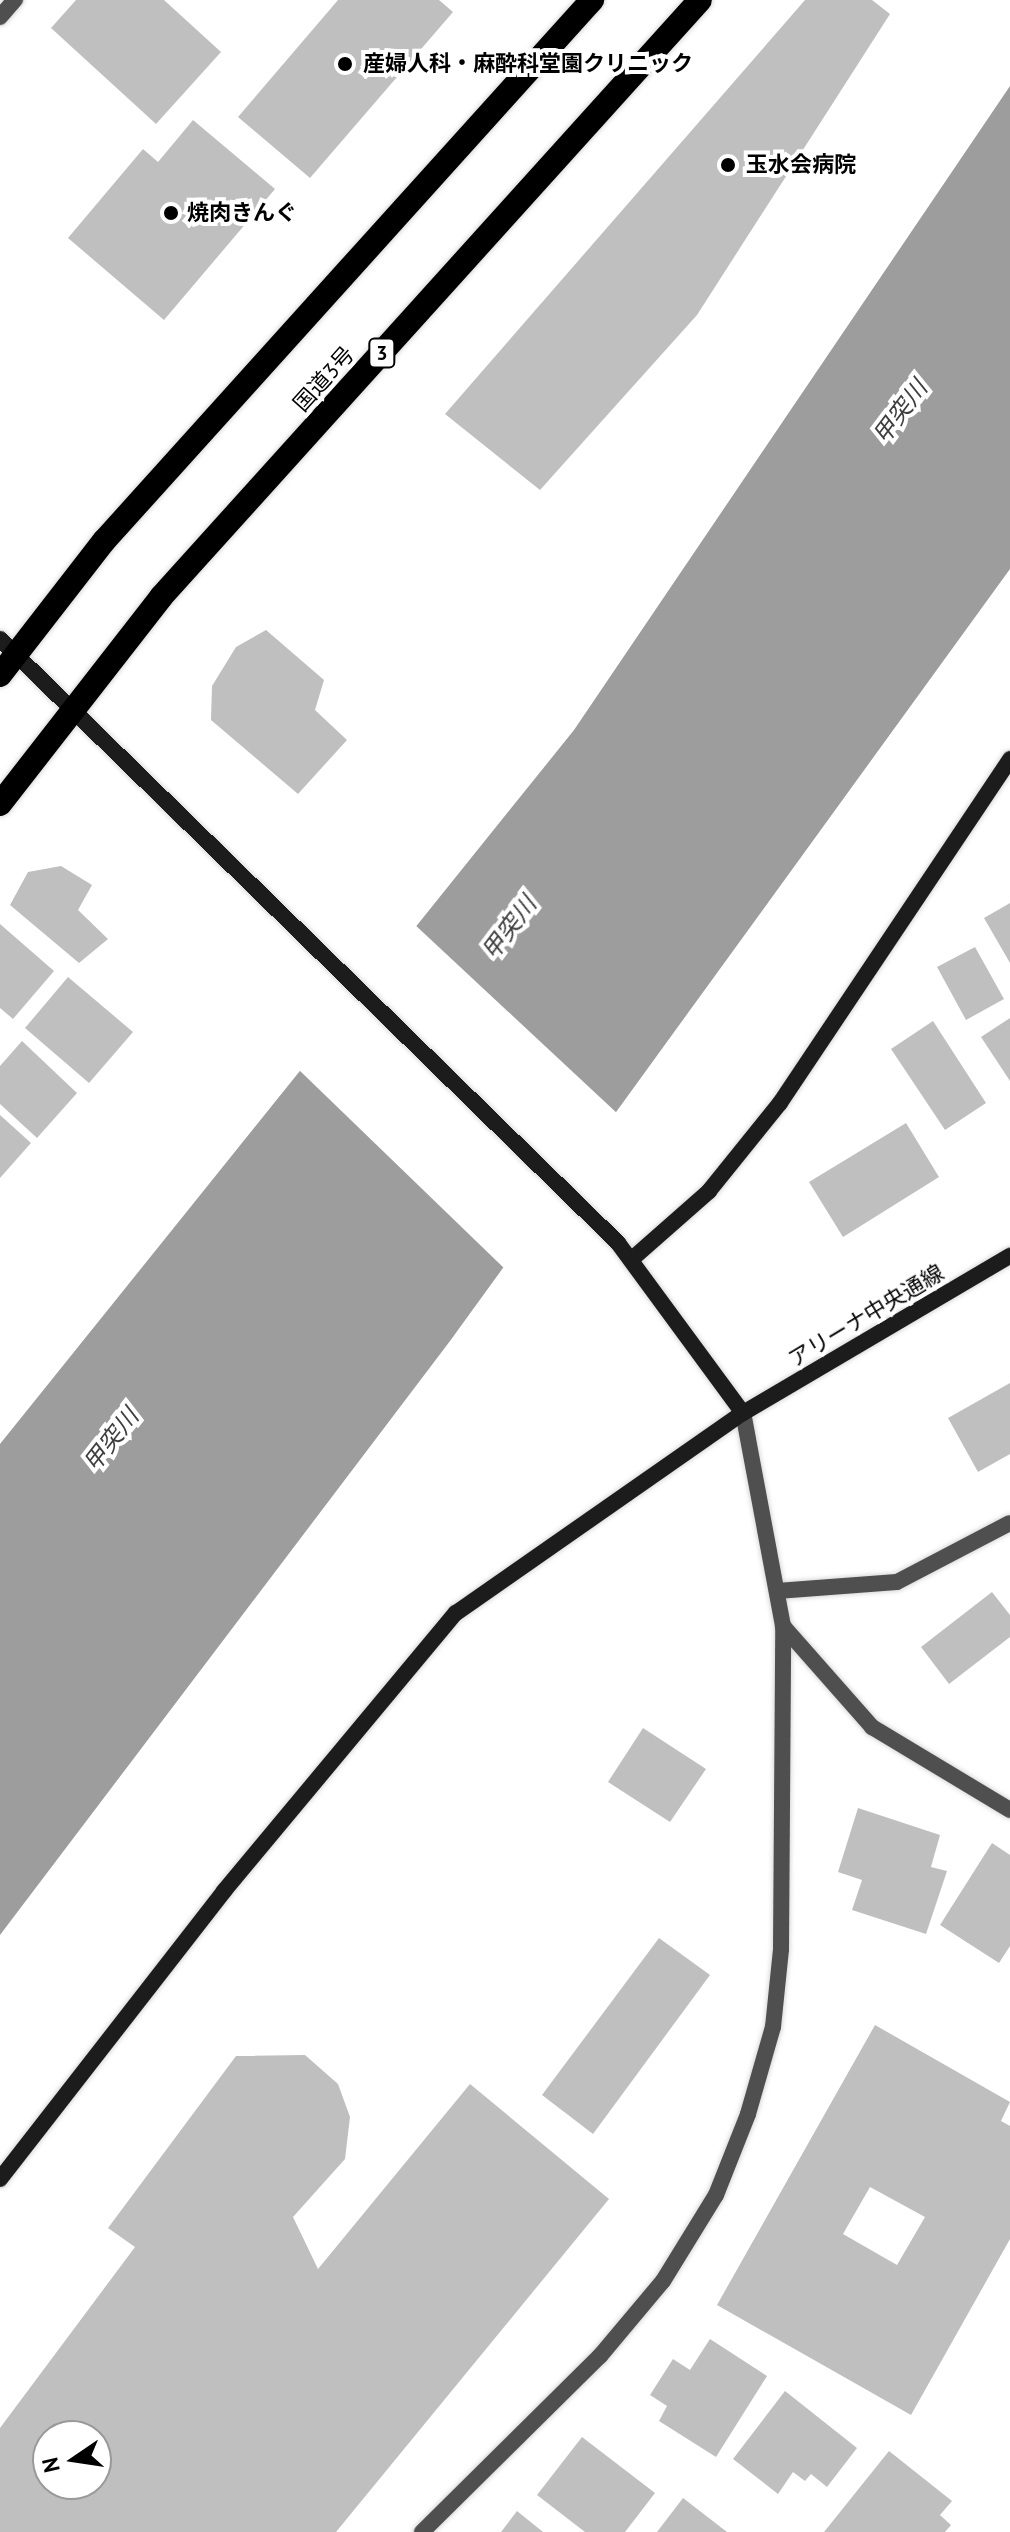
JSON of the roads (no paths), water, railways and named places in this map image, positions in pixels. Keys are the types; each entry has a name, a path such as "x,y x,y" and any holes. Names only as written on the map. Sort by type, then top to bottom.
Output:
{"highway":[{"path":"0,675 8,646 592,0"},
{"name":"国道3号","path":"0,804 161,597 700,0"}],"street":[{"path":"0,17 15,0"},
{"path":"8,646 284,922 618,1243 743,1413 783,1626 781,1949 773,2027 721,2181 663,2281 600,2356 422,2532"},
{"path":"632,1259 709,1191 780,1103 1010,759"},
{"name":"アリーナ中央通線","path":"0,2179 224,1891 456,1613 743,1413 1010,1256"},
{"path":"777,1591 897,1582 1010,1523"},
{"path":"783,1626 872,1727 1010,1810"}],"water":[{"name":"甲突川","path":"1010,86 1010,569 450,1341 0,1935 0,1444 574,730"}],"place":[{"name":"産婦人科・麻酔科堂園クリニック","path":"345,64"},
{"name":"玉水会病院","path":"728,165"},
{"name":"焼肉きんぐ","path":"171,213"}]}
